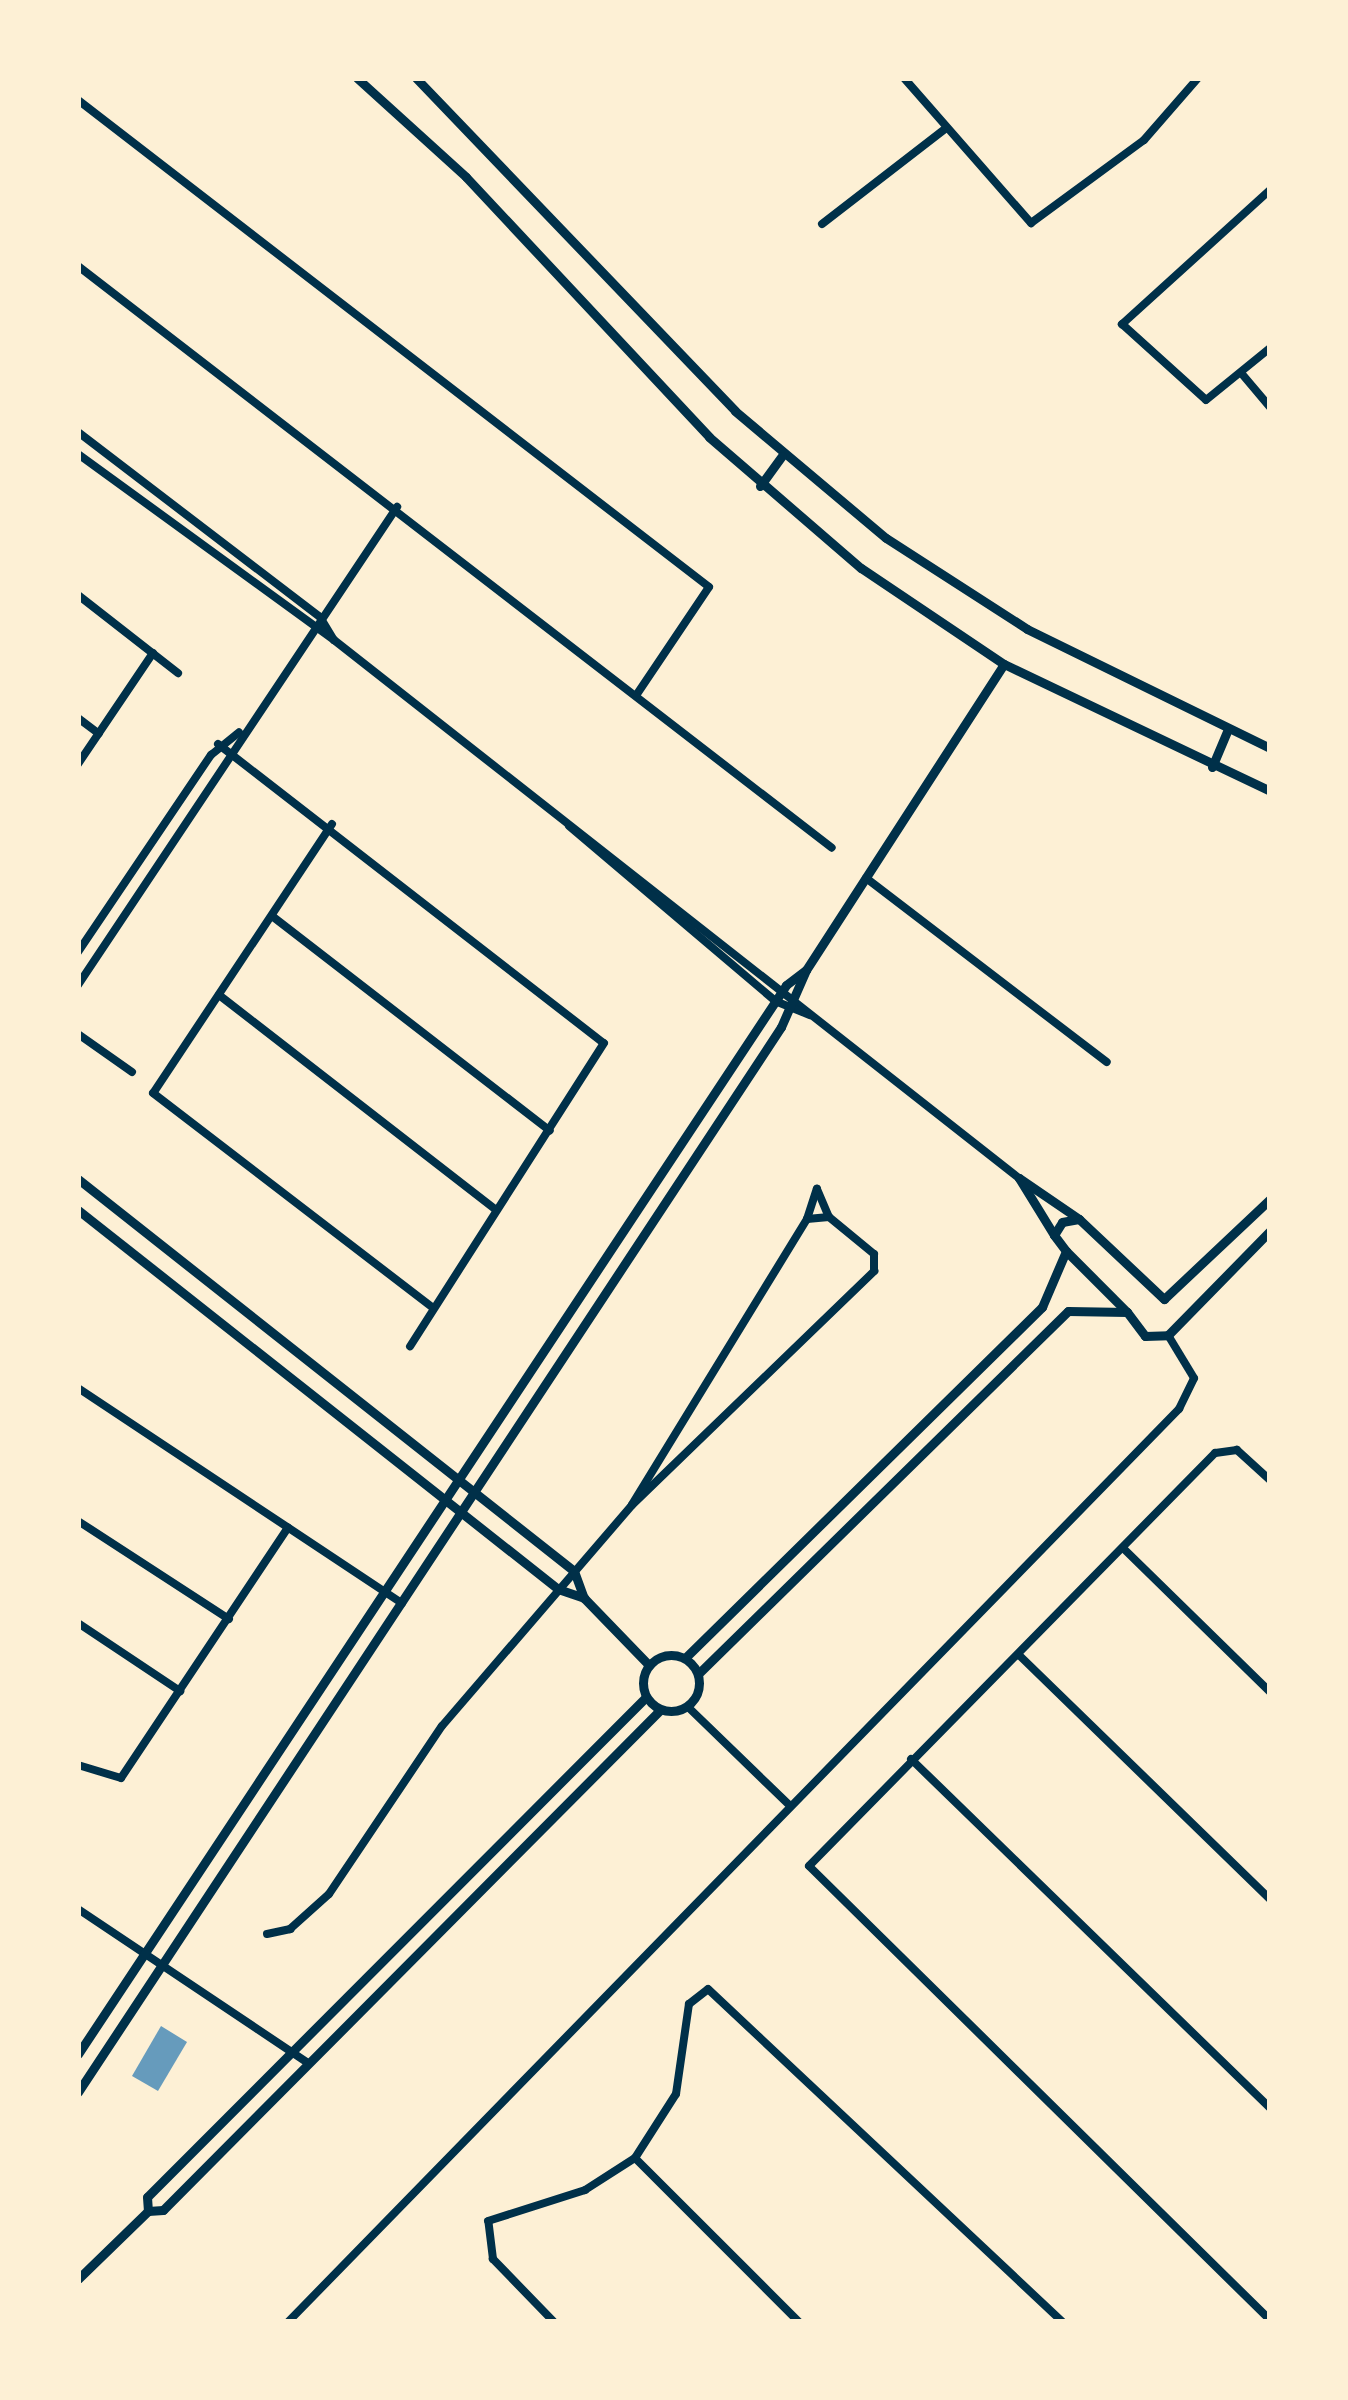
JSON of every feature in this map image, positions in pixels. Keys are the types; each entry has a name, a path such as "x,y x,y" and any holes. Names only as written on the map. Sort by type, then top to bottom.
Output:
{"street":[{"path":"357,78 760,485 1004,664 1270,791"},
{"path":"416,78 782,456 955,586 1270,748"},
{"path":"904,78 1026,221 1059,208 1144,140 1198,78"},
{"path":"78,100 709,587 637,694"},
{"path":"822,224 946,128"},
{"path":"1270,190 1122,324 1191,397 1218,396 1270,348"},
{"path":"78,266 397,507 832,848"},
{"path":"1242,374 1270,406"},
{"path":"78,433 320,617 334,640"},
{"path":"78,454 310,631 334,640 568,825 791,1012 811,1015"},
{"path":"760,485 782,456"},
{"path":"78,985 232,754 239,732 397,507"},
{"path":"78,595 178,673"},
{"path":"78,764 153,653"},
{"path":"78,2054 786,985 806,970 1004,664"},
{"path":"78,718 99,734"},
{"path":"1213,767 1228,729"},
{"path":"78,952 218,744 239,732"},
{"path":"218,744 332,824 603,1040 550,1131 410,1346"},
{"path":"169,817 184,826"},
{"path":"332,824 153,1093 434,1309"},
{"path":"568,825 800,996 811,1015 1019,1178 1079,1219 1164,1299 1270,1198"},
{"path":"866,878 1107,1063"},
{"path":"272,916 550,1131"},
{"path":"78,2092 791,1012 806,970"},
{"path":"219,995 496,1210"},
{"path":"78,1034 132,1072"},
{"path":"78,1178 574,1571 584,1598 649,1665 646,1697 147,2197 148,2212"},
{"path":"1019,1178 1066,1251 1145,1336 1168,1335 1270,1231"},
{"path":"267,1934 290,1929 328,1894 442,1726 632,1504 874,1271 874,1254 830,1216 817,1190 807,1220 632,1504"},
{"path":"78,1210 558,1589 584,1598"},
{"path":"807,1220 830,1216"},
{"path":"1054,1235 1079,1219"},
{"path":"649,1665 685,1658 1042,1307 1066,1251"},
{"path":"688,1707 698,1673 1068,1311 1127,1312"},
{"path":"287,2322 788,1804 1179,1409 1194,1378 1168,1335"},
{"path":"78,1388 402,1603"},
{"path":"1270,1480 1238,1450 1215,1453 1020,1656 911,1759 810,1870 1270,2320"},
{"path":"78,1521 229,1619"},
{"path":"78,1765 122,1778 288,1528"},
{"path":"1124,1549 1270,1692"},
{"path":"78,1623 180,1691"},
{"path":"1020,1656 1270,1899"},
{"path":"685,1658 698,1673"},
{"path":"646,1697 660,1710"},
{"path":"688,1707 788,1804"},
{"path":"78,2279 148,2212 163,2210 660,1710 688,1707"},
{"path":"911,1759 1270,2108"},
{"path":"78,1909 308,2063"},
{"path":"554,2322 493,2258 488,2221 585,2190 635,2158 676,2094 689,2004 708,1989 1063,2322"},
{"path":"635,2158 799,2322"}],"water":[{"path":"161,2026 187,2042 158,2091 132,2076"}]}
